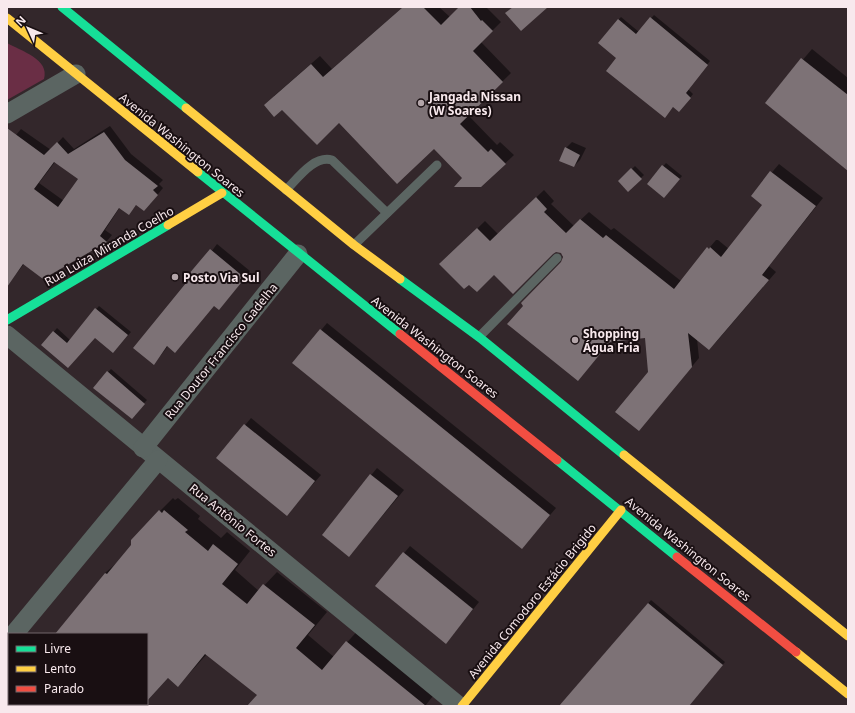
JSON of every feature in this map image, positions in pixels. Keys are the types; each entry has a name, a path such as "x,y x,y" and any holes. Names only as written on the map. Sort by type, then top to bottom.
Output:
{"main road":[{"path":"62,7 354,245 479,337 848,636"},
{"name":"Avenida Washington Soares","path":"7,18 222,193 621,510 848,694"},
{"name":"Rua Luiza Miranda Coelho","path":"7,320 222,193"},
{"name":"Avenida Comodoro Estácio Brigido","path":"462,706 621,510"}],"street":[{"path":"7,114 76,74"},
{"name":"Rua Doutor Francisco Gadelha","path":"143,448 298,254"},
{"name":"Rua Antônio Fortes","path":"7,335 143,448 333,601 458,706"},
{"path":"15,633 158,460"}],"lane":[{"path":"286,190 317,161 324,158 332,160 387,213"},
{"path":"354,245 437,165"},
{"path":"479,337 557,258"}],"shaded area":[{"path":"7,43 33,56 43,66 45,72 44,79 7,100"}],"building":[{"path":"403,7 423,7 441,25 459,7 470,7 481,21 482,20 493,31 473,51 503,82 460,124 488,152 491,149 506,164 481,187 454,187 462,178 434,149 397,184 339,123 317,145 282,110 274,117 264,105 311,64 323,77"},
{"path":"513,7 548,7 521,31 505,13"},
{"path":"650,17 708,65 686,93 691,98 679,112 673,107 665,118 606,71 616,58 598,43 618,19 636,34"},
{"path":"801,58 848,95 848,171 765,103"},
{"path":"7,128 44,155 57,142 68,154 104,132 125,160 158,186 153,190 158,195 144,211 136,205 129,215 119,208 100,236 107,242 43,279 23,264 7,287","holes":["54,162 78,179 58,207 34,189"]},
{"path":"565,147 580,155 574,167 559,161"},
{"path":"662,165 680,179 664,198 647,184"},
{"path":"631,168 642,179 628,192 618,181"},
{"path":"770,171 816,206 762,275 769,280 709,350 688,333 692,367 639,431 615,412 648,372 645,338 610,342 578,381 507,324 523,306 521,303 561,262 563,257 561,253 556,252 553,254 513,294 494,275 477,292 469,285 464,289 439,264 477,228 490,241 536,197 547,209 544,212 566,233 580,219 603,238 606,235 674,289 707,247 709,249 710,247 721,257 762,205 751,196"},
{"path":"210,249 245,278 219,310 214,306 175,353 167,346 154,365 133,348 186,283 183,281"},
{"path":"95,308 128,335 113,353 95,338 68,368 41,345 53,331 67,343"},
{"path":"320,329 550,515 522,549 292,363"},
{"path":"107,371 145,404 132,419 93,388"},
{"path":"244,424 315,481 287,516 216,458"},
{"path":"370,474 398,496 349,557 322,535"},
{"path":"159,510 162,513 164,510 188,530 185,532 208,551 213,544 238,564 222,584 247,604 263,584 315,625 296,648 322,670 346,641 426,706 247,706 257,695 205,654 178,687 168,678 148,700 148,633 56,633 105,573 107,574 131,545 131,540"},
{"path":"403,552 473,609 446,644 375,586"},
{"path":"648,603 723,665 689,706 559,706"}],"traffic: fast":[{"path":"62,7 186,108"},
{"path":"198,172 400,334"},
{"path":"7,320 168,225"},
{"path":"400,279 479,337 624,455"},
{"path":"557,460 677,557"}],"traffic: slow":[{"path":"7,18 198,172"},
{"path":"186,108 354,245 400,279"},
{"path":"168,225 222,193"},
{"path":"624,455 848,636"},
{"path":"462,706 621,510"},
{"path":"796,652 848,694"}],"traffic: jam":[{"path":"400,334 557,460"},
{"path":"677,557 796,652"}],"place":[{"name":"Jangada Nissan (W Soares)","path":"421,103"},
{"name":"Posto Via Sul","path":"175,277"},
{"name":"Shopping Água Fria","path":"575,340"}]}
